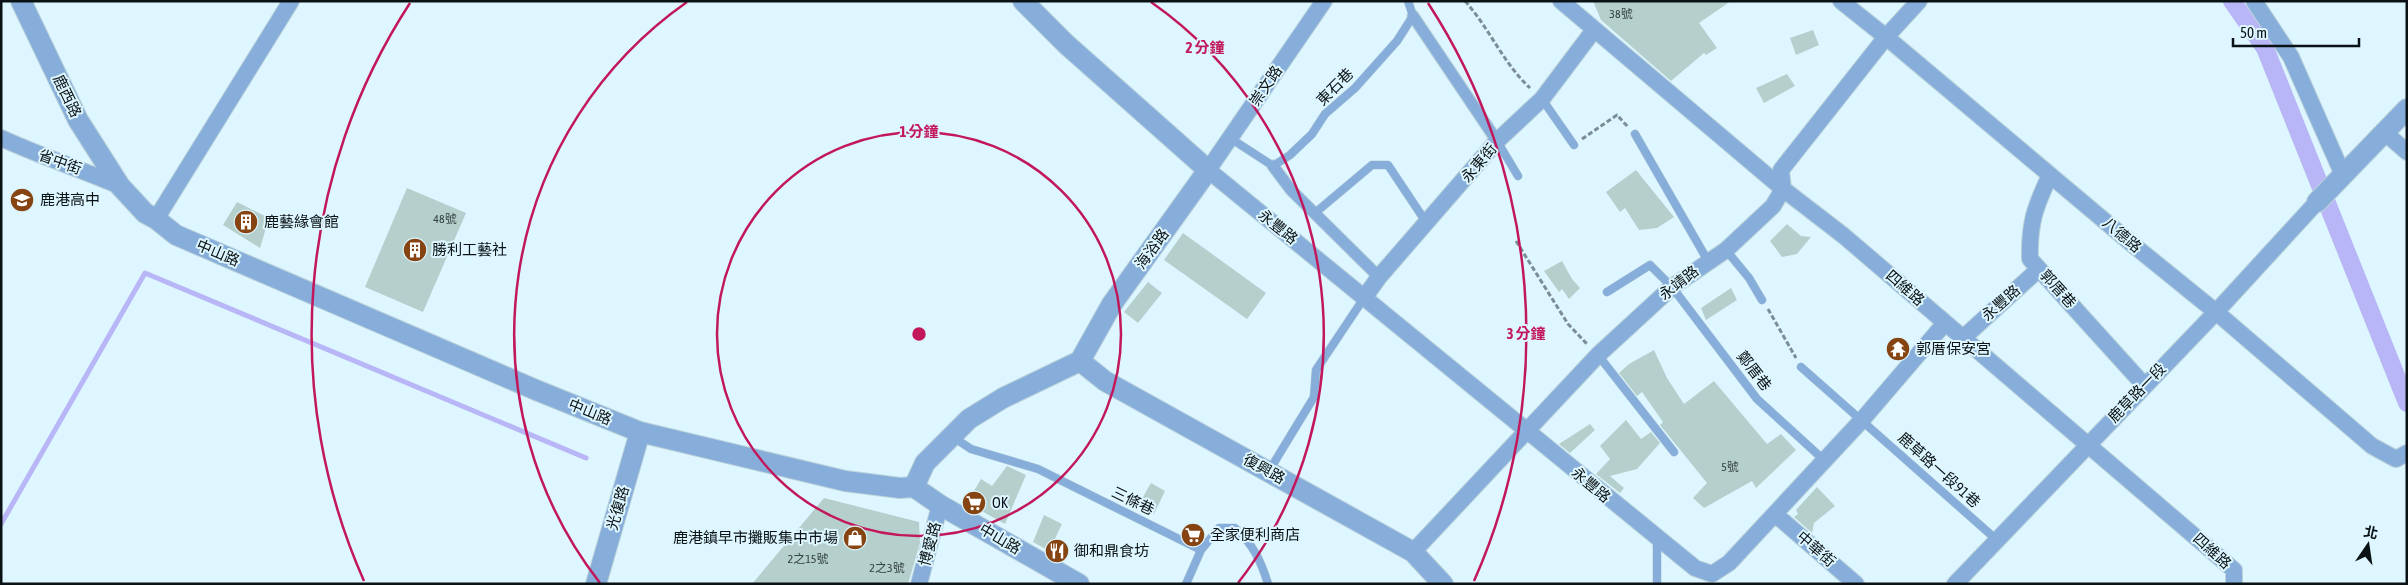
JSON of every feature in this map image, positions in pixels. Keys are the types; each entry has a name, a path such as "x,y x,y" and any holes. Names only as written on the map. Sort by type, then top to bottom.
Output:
{"street":[{"name":"鹿西路","path":"21,1 78,120 120,186"},
{"path":"156,219 291,1"},
{"path":"1023,1 1066,44 1208,170"},
{"name":"四維路","path":"1561,1 1783,189 1844,236 2089,443 2234,570 2234,584"},
{"name":"八德路","path":"1840,1 1886,37 2216,312 2372,446 2396,459 2407,453"},
{"name":"永靖路","path":"1413,552 1598,355 1672,287 1708,260 1726,250 1774,206 1783,189 1781,170 1886,37 1919,1"},
{"path":"2254,1 2291,57 2340,178"},
{"name":"崇文路","path":"1208,170 1323,2"},
{"path":"1413,16 1497,141"},
{"name":"永東街","path":"1364,298 1379,277 1427,224 1497,141 1542,99 1594,30"},
{"path":"2317,202 2407,110"},
{"path":"2384,132 2407,152"},
{"name":"省中街","path":"1,138 48,159 76,167 120,186"},
{"path":"1273,166 1291,190 1379,277"},
{"name":"永豐路","path":"1208,170 1657,539 1694,568 1714,579 1776,515 1862,420 1945,323"},
{"name":"海浴路","path":"1080,361 1112,304 1208,170"},
{"name":"郭厝巷","path":"2050,175 2035,207 2029,234 2030,259 2144,385"},
{"name":"中山路","path":"120,186 145,213 176,235 536,390 640,432 845,481 900,488 914,487 940,505 1079,584"},
{"name":"鹿草路一段","path":"1955,584 2216,312 2317,202"},
{"name":"永豐路","path":"1963,338 2039,269"},
{"path":"914,487 925,463 969,419 1003,398 1080,361"},
{"name":"復興路","path":"1080,361 1105,381 1413,552 1442,584"},
{"name":"光復路","path":"596,584 640,432"},
{"name":"博愛路","path":"919,584 940,505"},
{"name":"中華街","path":"1776,515 1856,584"}],"lane":[{"path":"1408,1 1413,16"},
{"name":"東石巷","path":"1273,166 1290,155 1312,134 1325,114 1355,88 1397,41 1413,16"},
{"path":"1542,99 1574,145"},
{"path":"1635,134 1708,260"},
{"path":"1230,138 1273,166"},
{"path":"1497,141 1518,176"},
{"path":"1315,213 1372,165 1388,166 1427,224"},
{"path":"1726,250 1749,278 1762,300"},
{"name":"鄭厝巷","path":"1607,292 1650,265 1672,287 1757,398 1824,461"},
{"path":"1269,472 1314,397 1316,370 1364,298"},
{"path":"1598,355 1674,452"},
{"name":"鹿草路一段91巷","path":"1801,366 1998,541"},
{"name":"三條巷","path":"952,436 971,449 1038,469 1201,550"},
{"path":"1186,584 1201,550 1219,528 1235,528 1246,538 1260,557 1268,584"},
{"path":"1657,539 1657,584"}],"path":[{"path":"1465,1 1475,13 1514,74 1542,99"},
{"path":"1574,145 1617,115 1635,134"},
{"path":"1516,241 1568,324 1598,355"},
{"path":"1762,300 1801,366"}],"building":[{"path":"1593,1 1731,1 1699,23 1717,48 1706,55 1704,53 1671,81 1601,20"},
{"path":"1813,30 1819,45 1796,55 1790,38"},
{"path":"1787,74 1795,86 1764,103 1756,88"},
{"path":"1636,170 1674,217 1657,228 1639,230 1625,208 1620,212 1606,192"},
{"name":"勝利工藝社","path":"407,188 466,213 423,312 365,287"},
{"name":"鹿藝緣會館","path":"237,202 269,218 260,248 223,225"},
{"path":"1787,224 1801,236 1811,237 1797,254 1782,257 1770,241"},
{"path":"1183,233 1266,293 1247,319 1164,260"},
{"path":"1562,261 1572,279 1580,288 1569,299 1562,289 1559,292 1544,271"},
{"path":"1148,282 1162,293 1138,323 1124,312"},
{"path":"1731,288 1737,300 1706,320 1701,308"},
{"path":"1654,350 1667,378 1684,404 1714,381 1767,444 1781,434 1796,450 1756,488 1752,481 1704,508 1693,498 1707,483 1660,425 1663,422 1642,392 1637,396 1619,373 1629,364"},
{"path":"1626,420 1641,439 1651,432 1660,443 1637,469 1610,476 1624,488 1620,493 1596,474 1610,459 1600,446"},
{"path":"1590,424 1595,430 1570,453 1559,444"},
{"path":"1007,466 1026,475 1005,524 967,503 981,479 992,486"},
{"path":"1151,483 1165,491 1154,514 1141,508 1143,497"},
{"path":"1817,487 1835,506 1814,523 1812,533 1794,517 1798,514 1796,510"},
{"name":"鹿港鎮早市攤販集中市場","path":"824,498 919,522 920,543 908,584 752,584"},
{"path":"1044,515 1062,524 1049,551 1033,542"}],"waterway":[{"path":"2232,1 2265,48 2407,403"},
{"path":"1,524 145,273 586,458"}],"place":[{"name":"鹿港高中","path":"22,200"},
{"name":"鹿藝緣會館","path":"246,222"},
{"name":"勝利工藝社","path":"415,250"},
{"name":"郭厝保安宮","path":"1898,349"},
{"name":"OK","path":"974,503"},
{"name":"全家便利商店","path":"1193,535"},
{"name":"鹿港鎮早市攤販集中市場","path":"855,538"},
{"name":"御和鼎食坊","path":"1057,551"}]}
